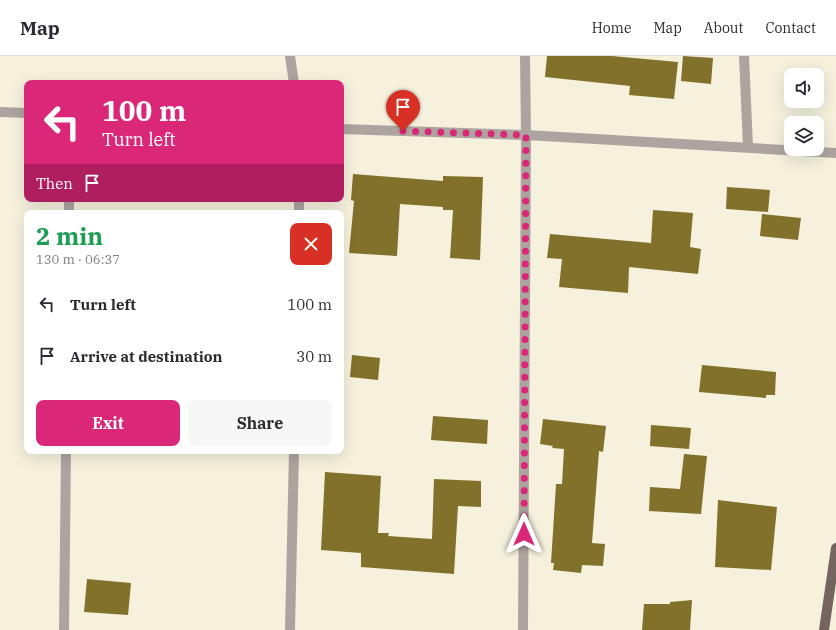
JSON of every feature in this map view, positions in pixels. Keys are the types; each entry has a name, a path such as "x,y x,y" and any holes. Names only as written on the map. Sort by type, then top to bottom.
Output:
{"main road":[{"path":"824,630 836,548"}],"street":[{"path":"290,56 294,80"},
{"path":"523,630 526,135 525,56"},
{"path":"744,56 748,147"},
{"path":"0,112 24,113"},
{"path":"344,129 526,135 836,153"},
{"path":"64,630 66,454"},
{"path":"290,630 294,454"}],"building":[{"path":"547,56 612,56 678,62 674,99 629,95 630,86 545,77"},
{"path":"683,56 713,58 711,84 681,81"},
{"path":"353,174 443,181 443,176 483,177 480,260 450,258 453,210 443,210 443,207 400,204 397,256 349,253 354,201 351,200"},
{"path":"727,187 770,190 768,212 726,209"},
{"path":"653,210 693,213 690,247 701,249 698,274 629,267 628,293 559,287 562,259 547,258 550,234 651,243"},
{"path":"762,214 801,218 798,240 760,236"},
{"path":"352,355 380,358 378,380 350,377"},
{"path":"702,365 776,372 775,395 766,395 766,398 699,392"},
{"path":"433,416 488,420 487,444 431,440"},
{"path":"543,419 606,426 603,452 599,451 592,543 605,544 603,566 582,565 581,573 553,570 554,563 551,563 556,484 562,484 564,449 552,448 553,446 540,444"},
{"path":"651,425 691,428 689,449 650,446"},
{"path":"684,454 707,456 701,514 649,511 650,487 680,489"},
{"path":"325,472 381,476 378,533 389,533 388,536 432,539 434,479 481,481 481,507 458,506 454,574 361,567 361,553 321,550"},
{"path":"718,500 777,507 771,570 715,567"},
{"path":"87,579 131,583 128,615 84,612"},
{"path":"692,600 690,630 642,630 644,604 670,604 670,602"}],"route":[{"path":"403,131 526,135 524,534"}]}
